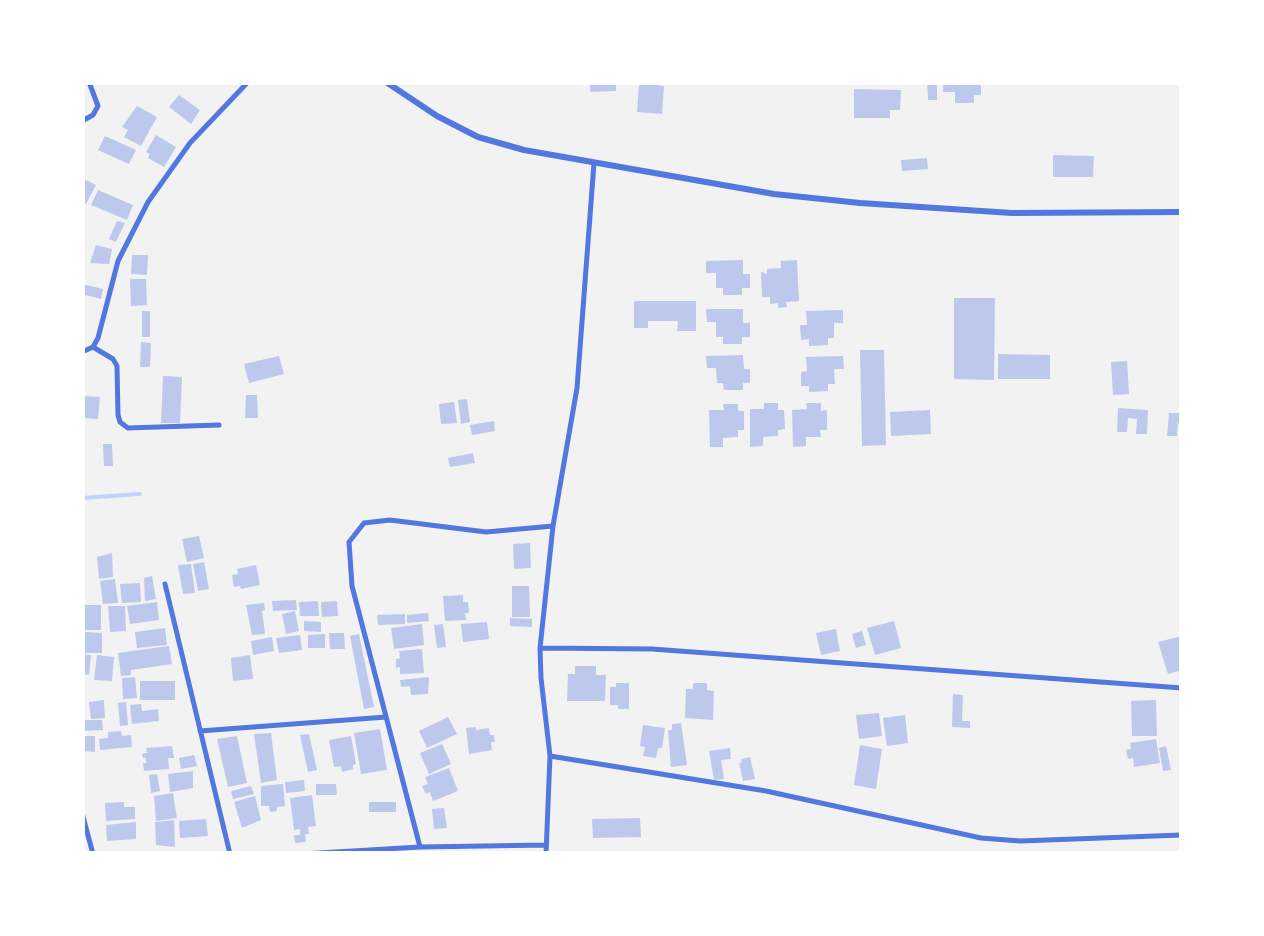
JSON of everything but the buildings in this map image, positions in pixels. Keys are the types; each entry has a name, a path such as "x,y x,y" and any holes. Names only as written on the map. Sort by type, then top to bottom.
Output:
{"street":[{"path":"82,122 98,106 89,82"},
{"path":"82,352 93,347 98,338 118,261 148,202 190,143 248,82"},
{"path":"386,82 437,116 478,137 524,150 774,194 1012,213 1182,212"},
{"path":"302,854 420,848 546,849 550,756 540,648 553,526 577,388 594,163"},
{"path":"93,347 118,366 118,416 128,428 218,425"},
{"path":"420,848 352,586 349,542 364,523 390,520 486,532 553,526"},
{"path":"164,584 230,854"},
{"path":"540,648 652,650 1182,688"},
{"path":"200,730 386,718"},
{"path":"550,756 766,792 980,838 1020,841 1182,835"},
{"path":"82,813 92,854"}],"waterway":[{"path":"82,498 140,494"}]}
